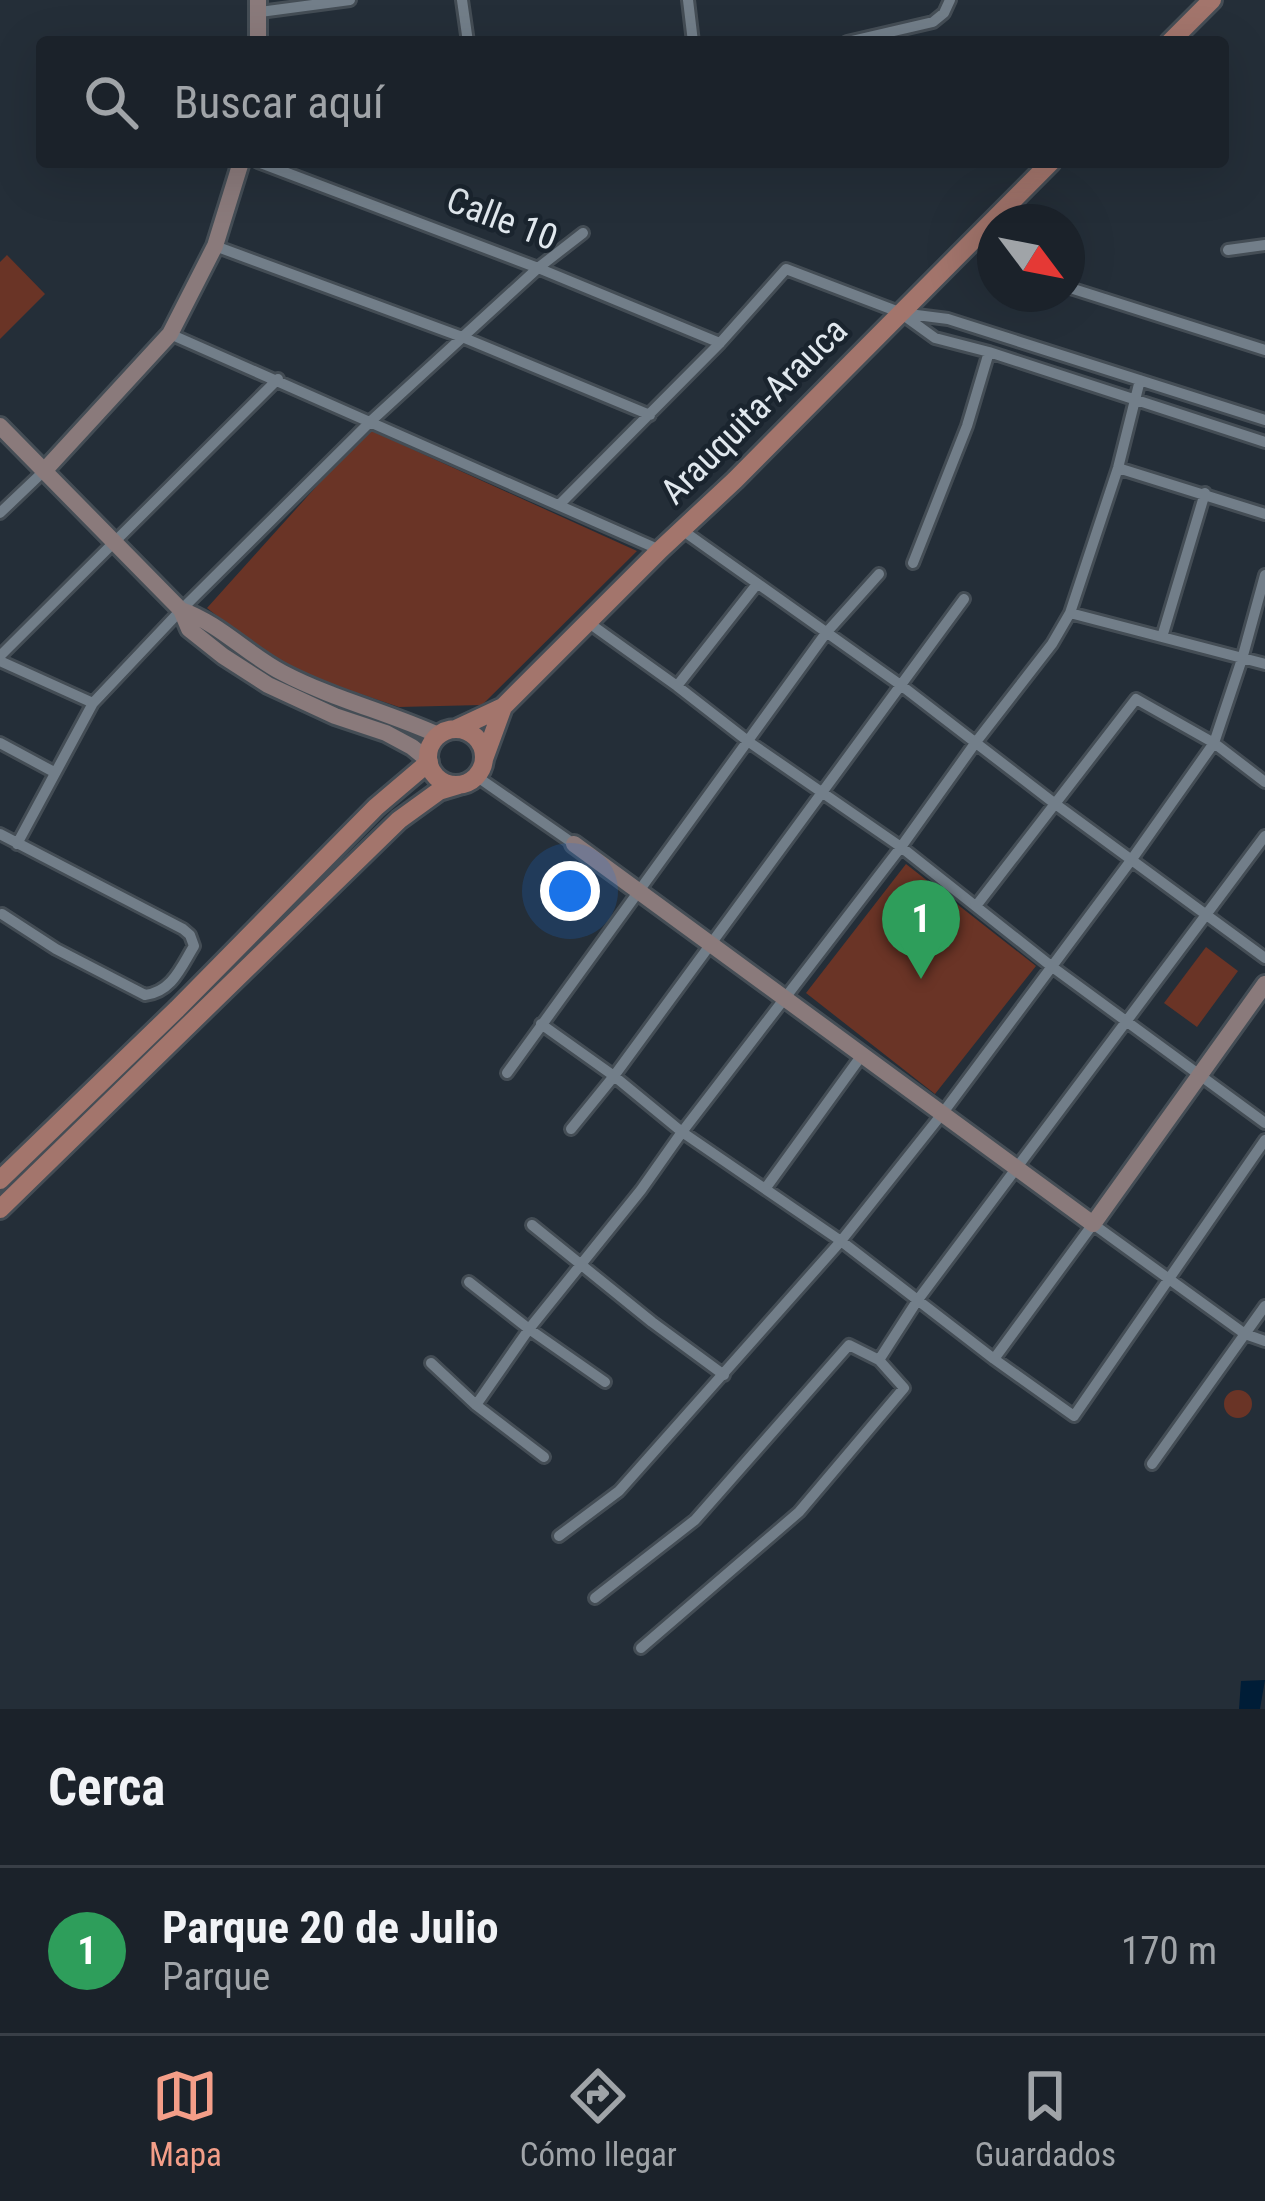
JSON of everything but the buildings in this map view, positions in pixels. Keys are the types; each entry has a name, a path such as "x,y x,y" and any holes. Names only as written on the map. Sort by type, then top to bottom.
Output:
{"main road":[{"path":"1176,36 1212,0"},
{"name":"Arauquita-Arauca","path":"503,707 1045,168"},
{"path":"473,774 443,782 429,761 433,742 503,707"},
{"path":"0,1209 399,820 473,774 503,707"},
{"path":"447,732 464,729 482,744 473,774"},
{"path":"0,1180 376,807 429,761"}],"street":[{"path":"258,36 259,6 350,0"},
{"path":"462,0 467,36"},
{"path":"688,0 692,36"},
{"path":"873,36 933,22 944,14 950,0"},
{"path":"0,514 170,334 215,245 240,168"},
{"name":"Calle 10","path":"274,168 720,343"},
{"path":"17,844 93,704 371,421 538,268 583,233"},
{"path":"215,245 462,337 650,415"},
{"path":"1228,250 1265,245"},
{"path":"559,505 720,343 786,269 899,312 948,319 1265,420"},
{"path":"1085,293 1265,350"},
{"path":"899,312 935,338 1265,442"},
{"path":"170,334 660,550"},
{"path":"913,562 967,426 989,352"},
{"path":"93,704 0,659 278,380"},
{"path":"476,1405 529,1329 641,1190 1052,644 1070,613 1118,468 1140,380"},
{"path":"0,426 181,610 189,629 223,656 268,685 412,746 429,761"},
{"path":"1118,468 1265,514"},
{"path":"1162,637 1205,493"},
{"path":"682,530 902,686 1265,958"},
{"path":"507,1073 826,633 879,574"},
{"path":"559,1537 619,1491 841,1240 942,1114 1132,859 1214,743 1265,575"},
{"path":"677,686 757,584"},
{"path":"571,1129 964,598"},
{"path":"181,610 201,617 247,651 310,687 447,732"},
{"path":"1070,613 1265,664"},
{"path":"589,623 901,847 1265,1124"},
{"path":"976,906 1136,699 1214,743 1265,782"},
{"path":"0,743 54,772"},
{"path":"473,774 1168,1280 1246,1334 1265,1341"},
{"path":"0,835 183,929 194,946 176,978 161,991 145,995 56,949 2,914"},
{"path":"879,1360 917,1301 1265,836"},
{"path":"994,1359 1265,984"},
{"path":"541,1024 682,1132 841,1240 1074,1416 1265,1140"},
{"path":"765,1189 862,1055"},
{"path":"532,1225 724,1375"},
{"path":"469,1282 605,1382"},
{"path":"1152,1464 1265,1306"},
{"path":"595,1598 695,1520 848,1345 879,1360 904,1388 800,1512 641,1648"},
{"path":"430,1364 544,1456"}],"shaded area":[{"path":"7,255 45,294 0,339 0,262"},
{"path":"368,429 637,551 482,705 399,707 283,668 207,608"},
{"path":"906,864 1036,966 935,1094 806,993"},
{"path":"1206,947 1238,971 1197,1027 1164,1003"},
{"path":"1238,1390 1248,1394 1252,1404 1248,1414 1238,1418 1228,1414 1224,1404 1228,1394"}],"water":[{"path":"1265,1680 1260,1709 1239,1709 1241,1681"}],"place":[{"name":"Parque 20 de Julio","path":"921,979"}]}
